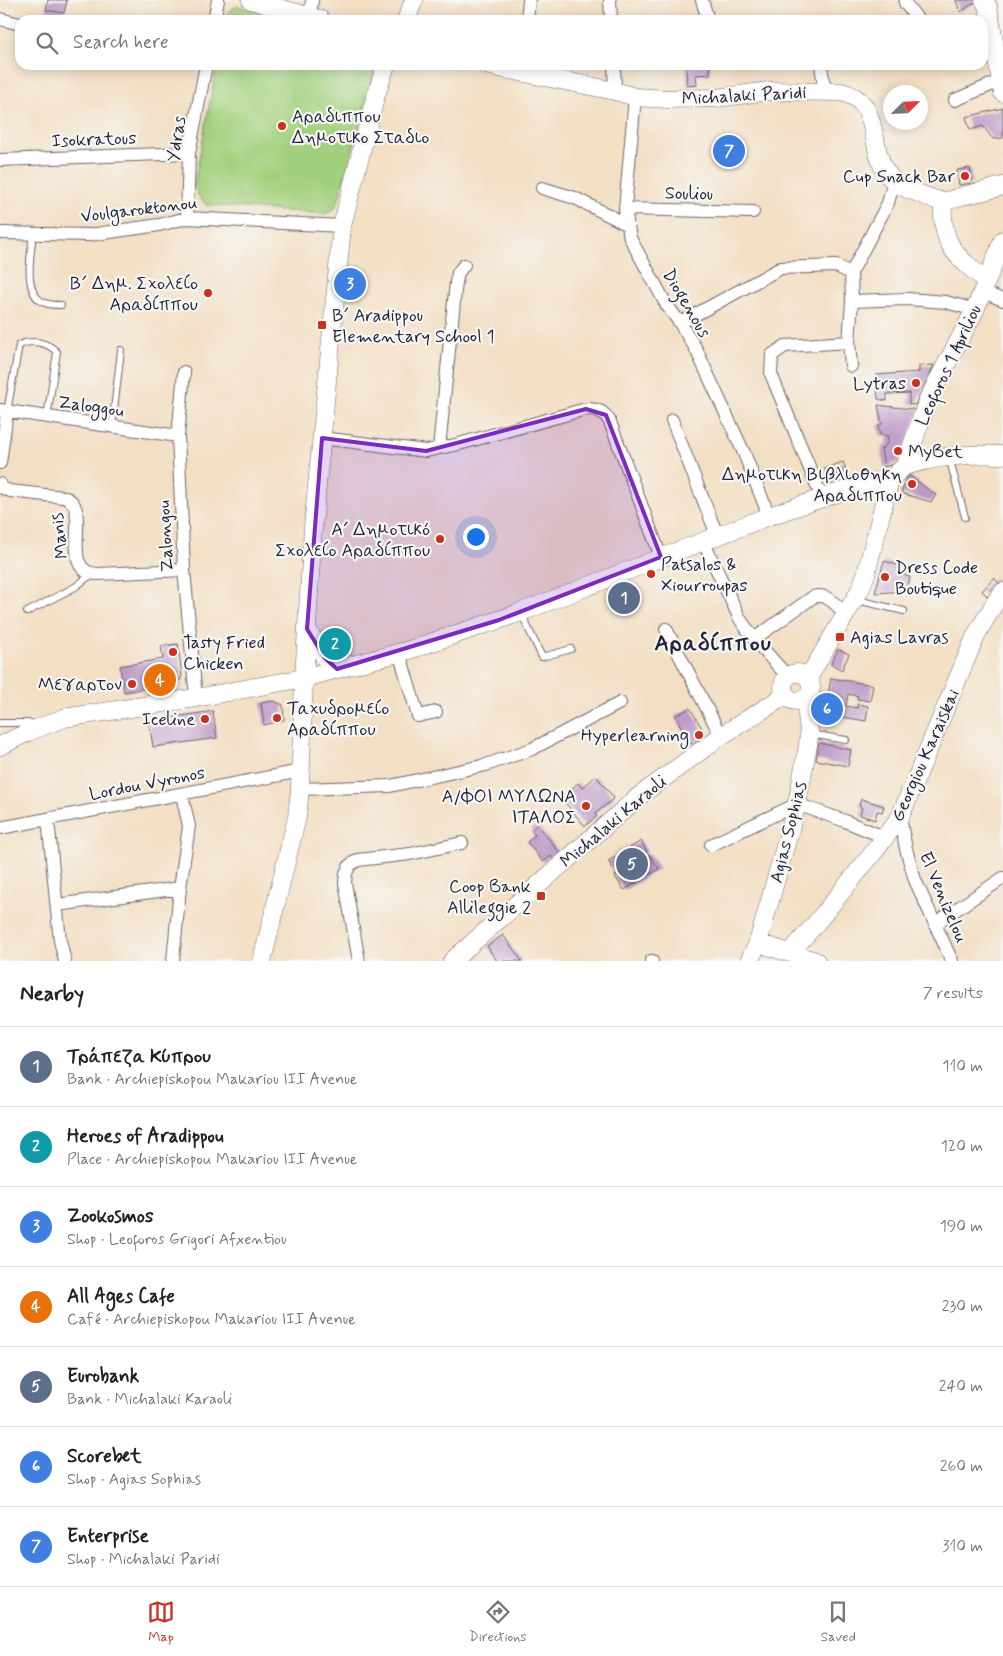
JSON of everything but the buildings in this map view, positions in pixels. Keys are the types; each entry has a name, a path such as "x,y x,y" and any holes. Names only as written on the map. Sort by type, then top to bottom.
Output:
{"main road":[{"path":"251,0 314,12"},
{"path":"408,15 414,0"},
{"path":"986,4 1003,23"},
{"path":"986,4 1002,87"},
{"path":"262,961 296,817 300,789 304,678 313,527 342,226 375,98 384,70"},
{"name":"Michalaki Paridi","path":"526,70 615,91 636,98 717,98 769,90 851,94 860,99 871,120 878,156 883,167 894,181 909,190 943,201"},
{"path":"985,287 950,246 942,219 943,201 1003,186"},
{"name":"Leoforos 1 Apriliou","path":"890,480 905,466 928,399 975,310 1003,240"},
{"path":"905,466 949,456 1003,454"},
{"path":"0,746 64,718 196,698 304,678 400,652 521,612 769,516 867,483 890,480 866,574 855,600 808,678"},
{"path":"867,483 874,487 884,503"},
{"name":"Georgiou Karaiskai","path":"790,953 818,922 900,817 976,635 996,600 1003,592"},
{"path":"307,629 325,658 337,669"},
{"path":"796,673 808,678 811,687 809,696 797,701 793,701 786,696 784,684 788,677 796,673"},
{"name":"Michalaki Karaoli","path":"452,961 638,797 720,736 786,696"},
{"name":"Agias Sophias","path":"749,961 758,943 797,804 809,734 805,699"},
{"path":"758,943 816,961"}],"street":[{"path":"215,15 218,0"},
{"path":"528,15 529,0"},
{"path":"610,0 611,15"},
{"path":"702,0 706,15"},
{"path":"906,1 915,15"},
{"path":"0,19 15,23"},
{"name":"Ydras","path":"187,218 190,153 205,70"},
{"path":"614,70 615,91"},
{"path":"822,70 825,92"},
{"path":"955,100 1002,87"},
{"name":"Diogenous","path":"636,98 625,209 630,238 666,304 696,349 744,453 769,516"},
{"name":"Isokratous","path":"0,160 190,153"},
{"path":"851,366 849,342 852,301 851,273 888,203 894,181"},
{"path":"542,188 575,198 628,225"},
{"name":"Souliou","path":"625,209 753,212"},
{"name":"Voulgaroktonou","path":"0,234 89,234 159,225 187,218 342,226"},
{"path":"439,448 456,282 458,273 464,265"},
{"path":"680,323 781,268 836,266 851,273"},
{"path":"985,287 1003,300"},
{"path":"852,301 917,300 946,302 975,310"},
{"path":"822,498 771,374 772,355 784,346 849,342"},
{"name":"Zalongou","path":"184,372 178,436 184,570 196,698"},
{"path":"322,438 395,449 426,451 586,409 601,410 610,422 661,558"},
{"path":"0,463 4,411"},
{"name":"Zaloggou","path":"4,411 178,436"},
{"path":"672,420 732,604 754,640 788,677"},
{"name":"Manis","path":"0,484 2,488 10,491 63,497 70,500 76,509 77,560 84,571 92,574 184,570"},
{"path":"754,640 818,595 828,598 846,615"},
{"path":"666,628 720,736"},
{"path":"400,652 418,716 436,712"},
{"path":"300,789 390,786 486,765 532,749 620,703"},
{"name":"Lordou Vyronos","path":"0,828 301,771"},
{"path":"173,961 180,888 189,826 182,795"},
{"path":"711,845 797,804 884,837"},
{"name":"El Venizelou","path":"900,817 906,849 915,880 952,961"},
{"path":"48,819 60,941 65,961"},
{"path":"359,961 345,883 346,873 350,865 358,860 410,854 462,843"},
{"path":"936,923 1003,878"},
{"path":"56,905 180,888"}],"lane":[{"path":"33,234 30,267 31,289 37,299 46,304 61,305"},
{"path":"4,411 19,345 27,341 50,345 57,352 47,417"},
{"path":"112,426 120,350"},
{"path":"949,456 965,517"},
{"path":"27,612 76,587 92,574"},
{"path":"855,600 904,611"},
{"path":"521,612 542,658 570,649"},
{"path":"0,723 29,723 42,727"},
{"path":"809,734 846,740"}],"highlighted area":[{"path":"586,409 606,415 661,557 499,620 337,669 325,658 307,629 322,438 426,451"}],"green space":[{"path":"238,6 268,15 227,15 233,8"},
{"name":"Αραδιππου Δημοτικο Σταδιο","path":"216,70 375,70 338,202 333,210 325,214 206,205 198,195 194,185"}],"place":[{"name":"Αραδιππου Δημοτικο Σταδιο","path":"282,126"},
{"name":"Enterprise","path":"729,151"},
{"name":"Cup Snack Bar","path":"965,176"},
{"name":"Zookosmos","path":"350,284"},
{"name":"Β´ Δημ. Σχολείο Αραδίππου","path":"208,293"},
{"name":"B´ Aradippou Elementary School 1","path":"322,325"},
{"name":"Lytras","path":"916,383"},
{"name":"MyBet","path":"898,451"},
{"name":"Δημοτικη Βιβλιοθηκη Αραδιππου","path":"912,484"},
{"name":"Α´ Δημοτικό Σχολείο Αραδίππου","path":"440,539"},
{"name":"Patsalos & Xiourroupas","path":"651,574"},
{"name":"Dress Code Boutique","path":"885,577"},
{"name":"Τράπεζα Κύπρου","path":"624,598"},
{"name":"Agias Lavras","path":"840,637"},
{"name":"Heroes of Aradippou","path":"335,644"},
{"name":"Tasty Fried Chicken","path":"173,652"},
{"name":"All Ages Cafe","path":"160,680"},
{"name":"Μεγαρτον","path":"132,684"},
{"name":"Scorebet","path":"827,709"},
{"name":"Ταχυδρομείο Αραδίππου","path":"277,718"},
{"name":"Iceline","path":"205,719"},
{"name":"Hyperlearning","path":"699,735"},
{"name":"Α/ΦΟΙ ΜΥΛΩΝΑ ΙΤΑΛΟΣ","path":"586,806"},
{"name":"Eurobank","path":"632,864"},
{"name":"Coop Bank Allileggie 2","path":"541,896"}],"district":[{"name":"Αραδίππου","path":"713,642"}]}
